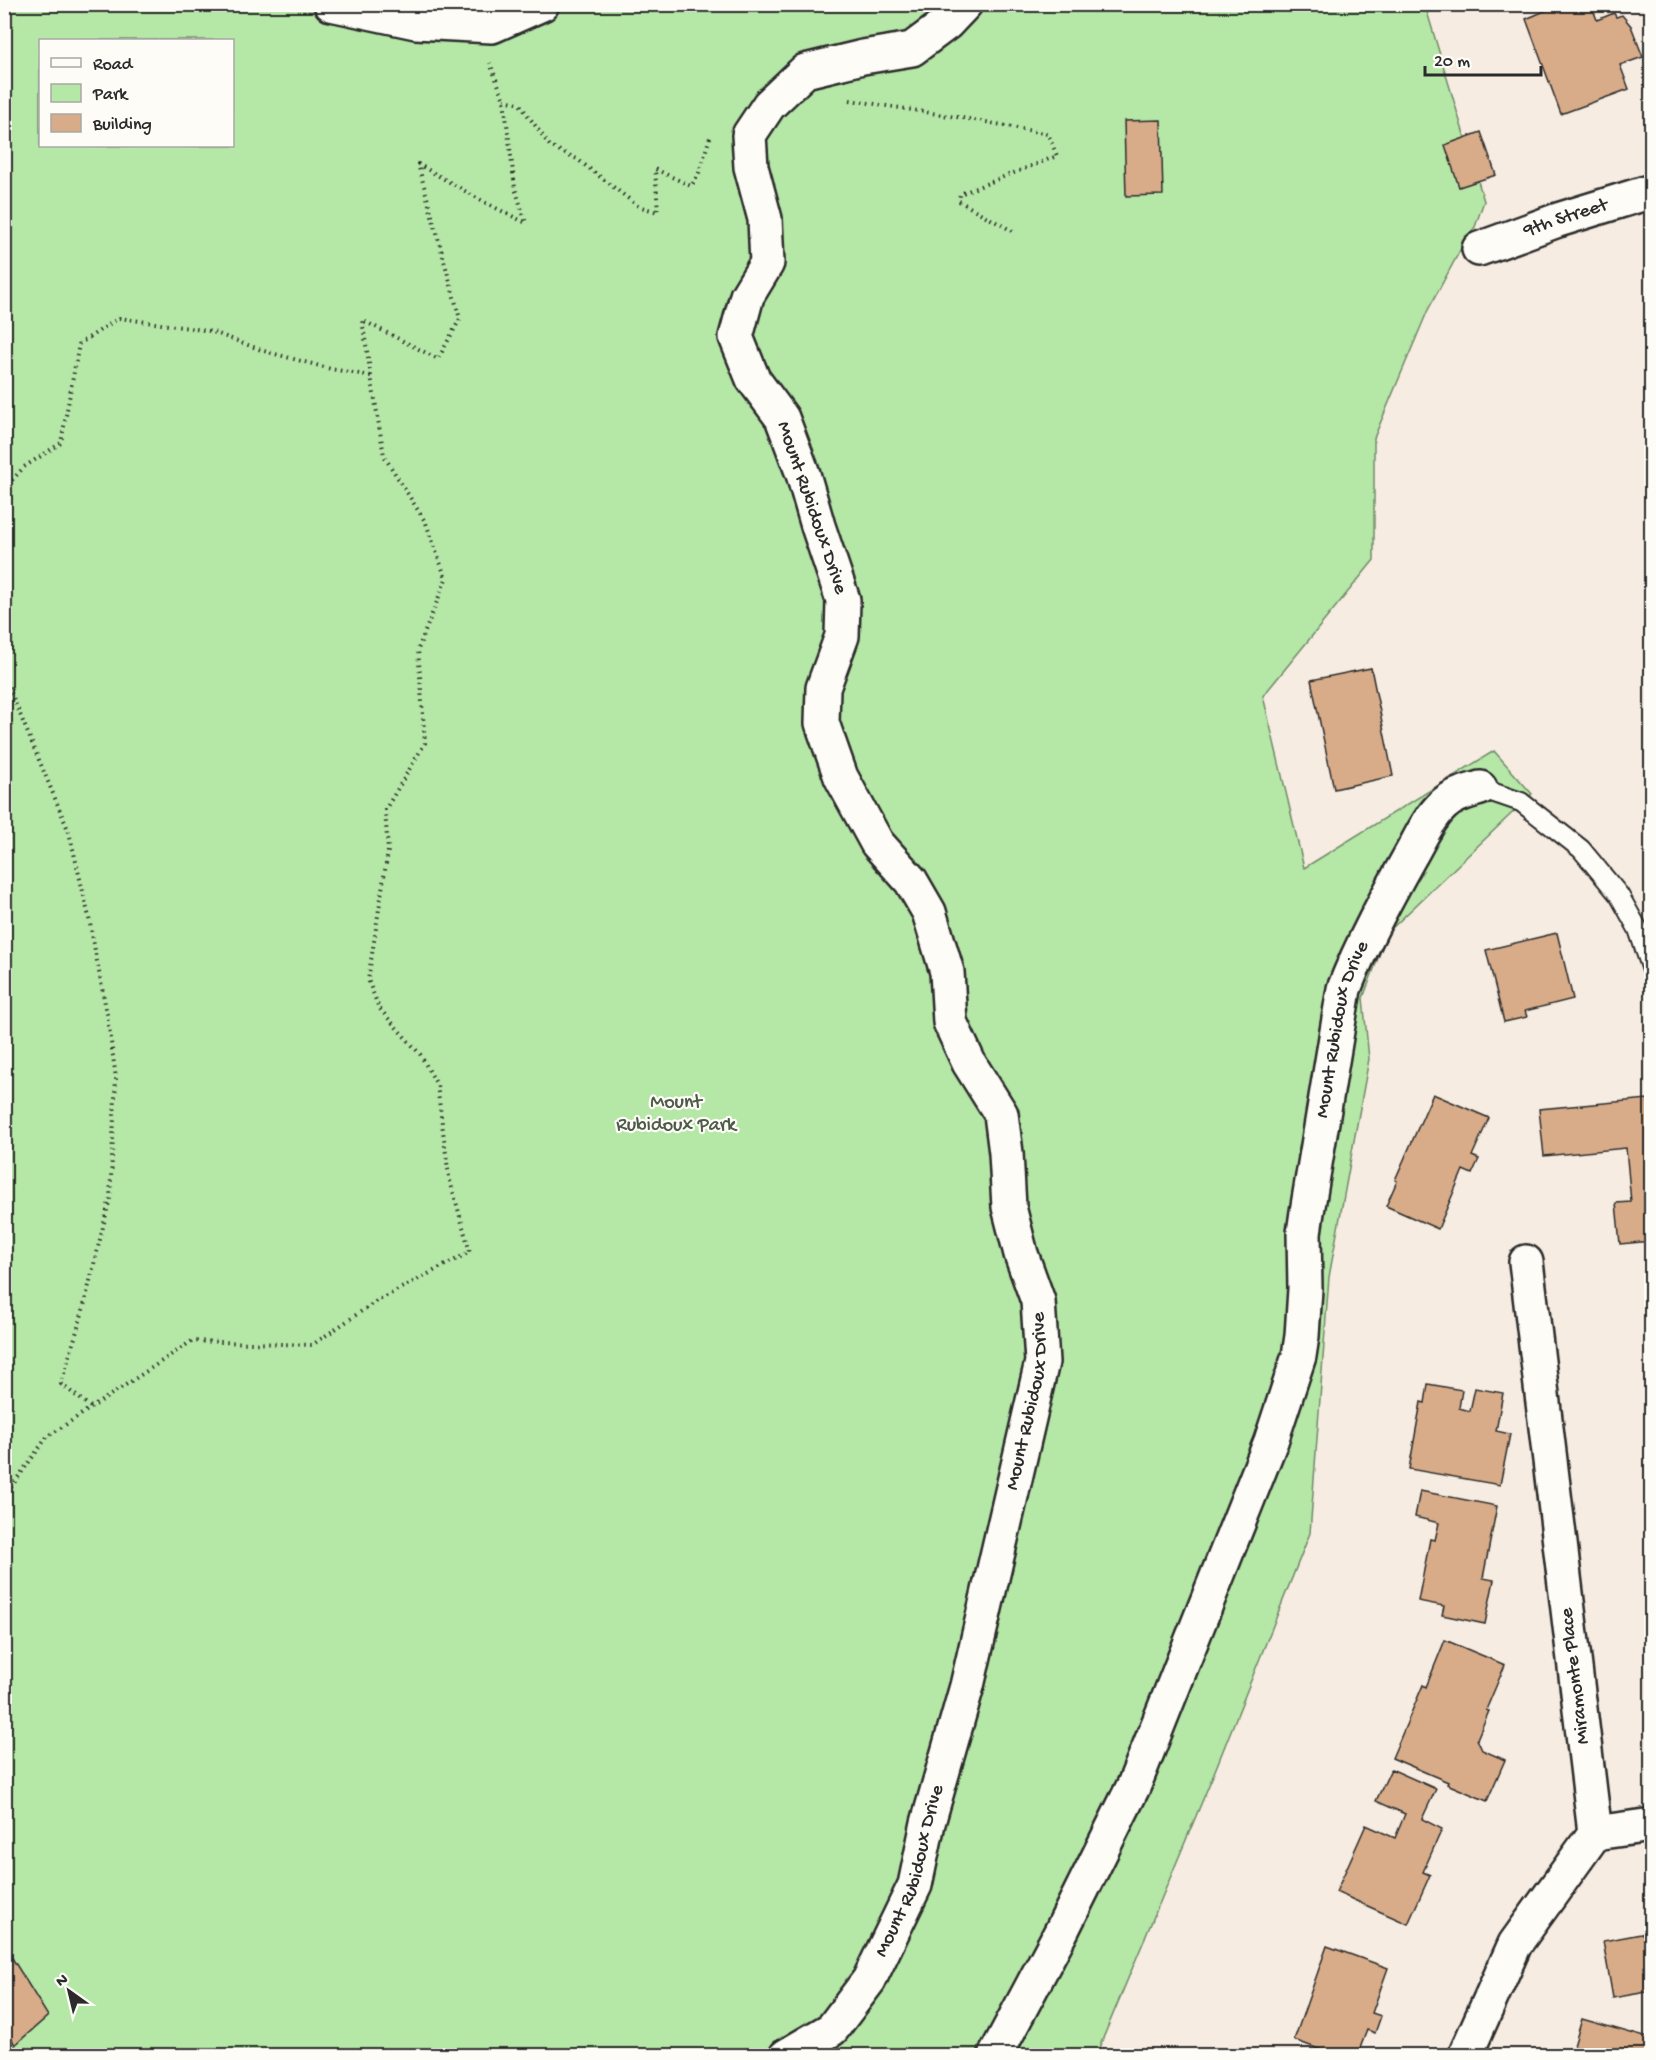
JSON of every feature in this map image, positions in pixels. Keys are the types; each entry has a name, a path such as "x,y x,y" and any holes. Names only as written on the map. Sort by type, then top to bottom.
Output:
{"street":[{"path":"331,4 416,22 492,26 542,4"},
{"name":"Mount Rubidoux Drive","path":"786,2055 832,2029 869,1980 915,1885 928,1823 967,1686 1042,1362 1038,1301 1021,1254 1009,1207 1001,1114 969,1063 950,1022 947,972 929,912 911,881 877,843 841,777 822,723 823,688 842,636 843,600 782,418 753,379 736,337 747,296 766,263 765,219 751,166 749,135 769,105 805,71 863,57 912,49 947,23 965,4"},
{"name":"9th Street","path":"1479,249 1558,220 1652,191"},
{"name":"Mount Rubidoux Drive","path":"995,2055 1061,1932 1134,1785 1270,1441 1295,1367 1302,1336 1304,1233 1344,989 1356,958 1383,905 1432,817 1444,804 1460,794 1480,788"},
{"name":"Miramonte Place","path":"1526,1262 1595,1833"},
{"path":"1465,2055 1515,1944 1595,1833 1652,1825"}],"lane":[{"name":"Mount Rubidoux Drive","path":"1480,788 1521,802 1581,849 1619,895 1629,912 1638,929 1652,970"}],"path":[{"path":"4,1497 47,1437 192,1341 312,1345 375,1302 470,1252 449,1177 438,1085 420,1053 379,1008 368,980 388,851 385,810 425,743 418,649 446,579 426,523 384,456 362,320 438,359 460,319 418,164 526,223 515,188 504,100 489,65 502,21"},
{"path":"845,99 1048,134 1056,156 960,194 959,201 1014,232"},
{"path":"504,100 519,103 550,146 577,159 638,206 658,212 655,169 691,186 698,176 712,131 729,141 750,148"},
{"path":"4,489 24,467 61,443 79,344 119,318 210,332 264,351 331,369 371,376"},
{"path":"4,676 69,832 88,913 108,1020 116,1078 110,1198 82,1314 61,1384 92,1408"},
{"path":"4,2027 10,2050 4,2053"}],"green space":[{"name":"Mount Rubidoux Park","path":"5,5 1425,5 1484,201 1475,227 1465,241 1427,312 1374,438 1374,560 1263,696 1304,868 1494,751 1532,794 1388,932 1363,998 1369,1059 1329,1277 1310,1533 1214,1773 1096,2055 5,2056"}],"building":[{"path":"1561,4 1591,4 1597,20 1614,13 1616,17 1622,15 1631,26 1643,57 1620,65 1629,89 1561,114 1526,19"},
{"path":"1161,120 1163,195 1126,196 1124,121"},
{"path":"1481,132 1496,175 1459,187 1445,145"},
{"path":"1371,668 1393,776 1334,789 1311,680"},
{"path":"1557,933 1573,999 1525,1011 1527,1017 1504,1022 1486,950"},
{"path":"1433,1094 1489,1118 1472,1156 1479,1159 1472,1174 1463,1170 1438,1229 1386,1206"},
{"path":"1648,1099 1652,1139 1652,1241 1620,1244 1616,1203 1631,1202 1626,1148 1544,1156 1539,1109"},
{"path":"1428,1384 1462,1390 1459,1408 1470,1411 1475,1388 1503,1393 1496,1431 1510,1434 1500,1485 1409,1469 1421,1402 1425,1403"},
{"path":"1420,1491 1497,1506 1483,1578 1494,1580 1485,1624 1442,1615 1444,1606 1418,1601 1430,1539 1435,1540 1439,1523 1415,1517"},
{"path":"1445,1640 1505,1665 1486,1710 1489,1711 1477,1739 1482,1750 1505,1760 1487,1801 1392,1758 1423,1685 1426,1687"},
{"path":"1391,1769 1436,1789 1422,1819 1442,1829 1423,1872 1430,1875 1408,1924 1336,1892 1366,1825 1395,1838 1405,1814 1376,1801"},
{"path":"1652,1932 1652,1991 1613,1998 1603,1941"},
{"path":"4,1945 48,2016 15,2045 4,2024"},
{"path":"1327,1946 1388,1968 1372,2013 1381,2016 1375,2033 1367,2030 1357,2056 1338,2056 1294,2040"},
{"path":"1582,2019 1652,2039 1652,2056 1571,2056"}]}
